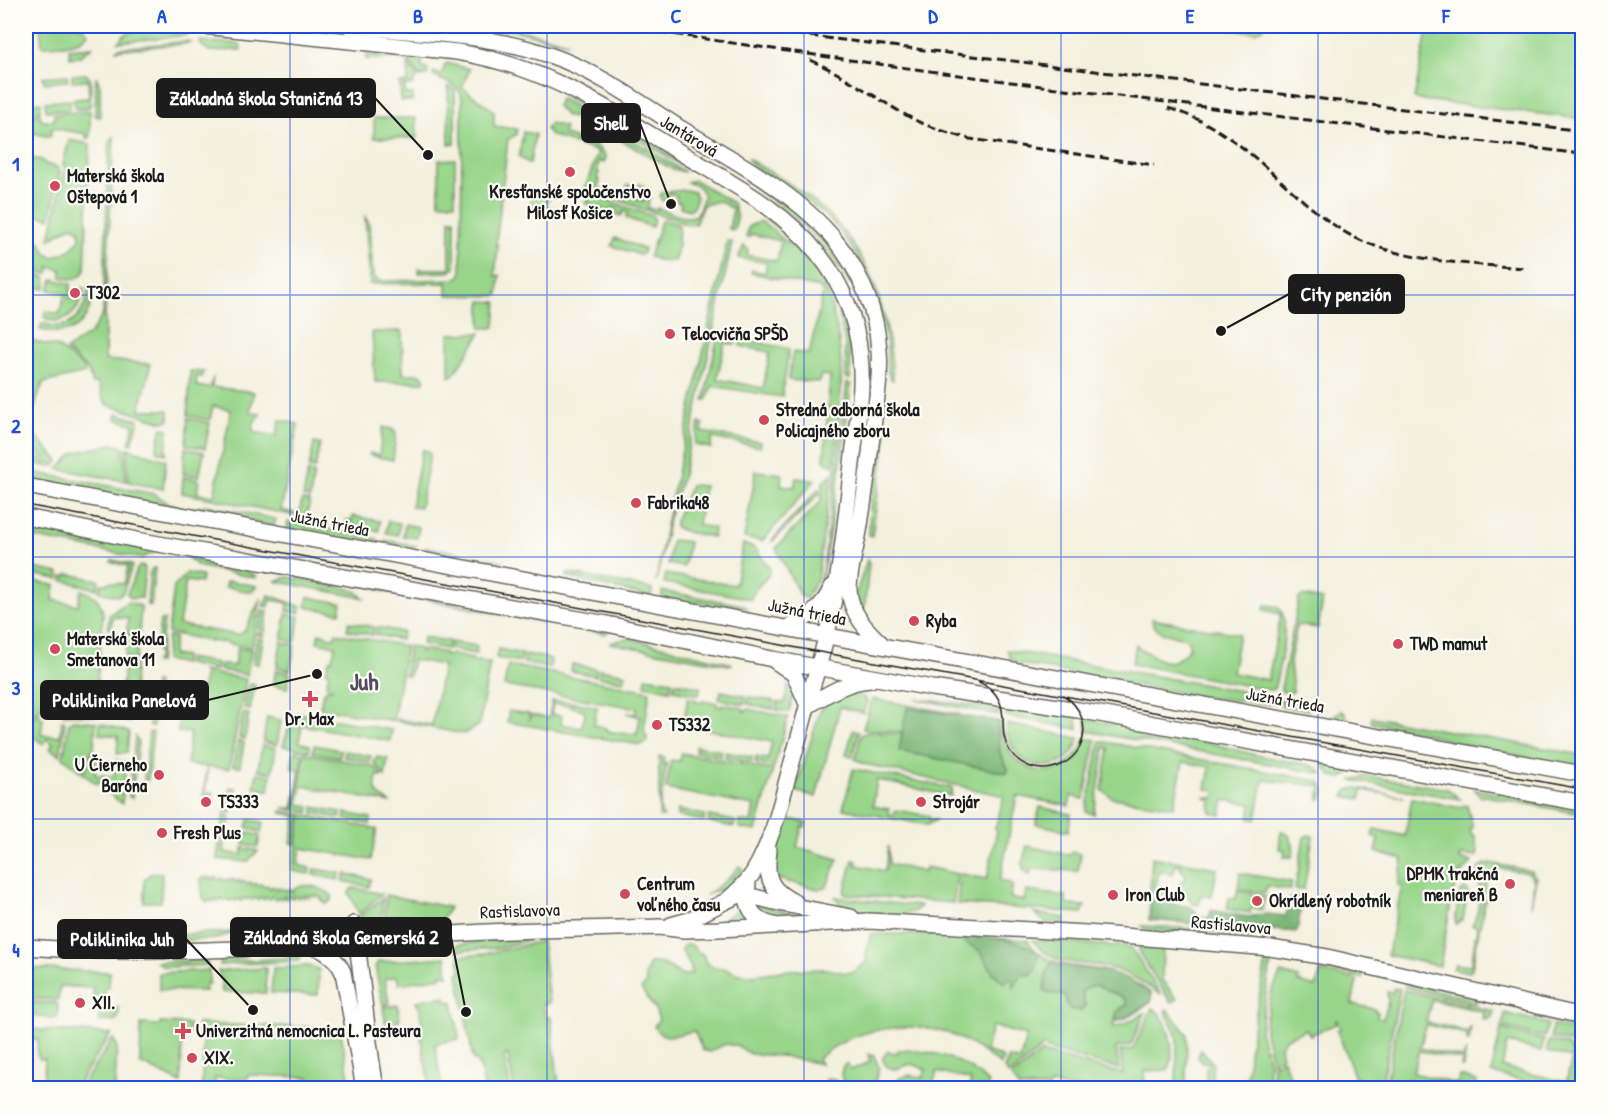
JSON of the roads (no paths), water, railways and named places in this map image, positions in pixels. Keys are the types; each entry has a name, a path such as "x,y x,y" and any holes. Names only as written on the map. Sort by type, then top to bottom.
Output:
{"street":[{"name":"Jantárová","path":"202,26 457,52 482,56 532,71 583,95 736,187 785,220 804,237 831,272 850,313 861,358 860,391 838,571 826,636"},
{"name":"Jantárová","path":"349,26 488,40 536,51 570,63 642,104 762,180 800,206 834,238 860,280 869,301 875,321 879,351 867,484 849,589 855,613 860,622 884,646"},
{"name":"Južná trieda","path":"26,486 826,636 1582,774"},
{"path":"26,517 142,541 607,624 772,659 1078,710 1582,803"},
{"name":"Jantárová","path":"787,628 806,619 819,609 828,596 838,571"},
{"path":"826,636 838,623 849,589"},
{"name":"Rastislavova","path":"783,926 770,924 757,917 748,906 747,894 770,836 826,636"},
{"path":"772,659 794,674 808,706 852,683 887,679"},
{"name":"Rastislavova","path":"770,836 767,871 773,887 788,898 816,910"},
{"name":"Rastislavova","path":"726,901 753,874"},
{"name":"Rastislavova","path":"659,927 689,920 726,901 747,894 783,904 868,921"},
{"name":"Rastislavova","path":"26,947 131,952 205,951 311,945 354,950 383,941 500,931 659,927 699,930 868,921 1086,933 1293,951 1582,1016"},
{"path":"376,1089 367,1040 367,1017 361,975 352,937 354,924 361,934 383,941"},
{"path":"361,975 367,954 375,945 383,941"},
{"path":"311,945 321,949 341,968 364,1089"},
{"name":"Rastislavova","path":"344,978 354,950"}],"tram line":[{"path":"26,505 803,649 1582,789"},
{"path":"979,682 991,689 1001,704 1004,736 1010,751 1021,762 1036,768 1044,769 1061,765 1078,751 1083,739 1084,732 1079,711 1063,695"}],"railway":[{"path":"621,26 981,78 1582,154"},
{"path":"729,26 1582,131"},
{"path":"810,60 917,121 950,133 970,139 1154,165"},
{"path":"1168,108 1196,118 1220,132 1261,163 1320,215 1363,241 1385,249 1432,260 1526,268"}],"place":[{"name":"Základná škola Staničná 13","path":"428,155"},
{"name":"Kresťanské spoločenstvo Milosť Košice","path":"570,172"},
{"name":"Materská škola Oštepová 1","path":"55,186"},
{"name":"Shell","path":"671,204"},
{"name":"T302","path":"75,293"},
{"name":"City penzión","path":"1221,331"},
{"name":"Telocvičňa SPŠD","path":"670,334"},
{"name":"Stredná odborná škola Policajného zboru","path":"764,420"},
{"name":"Fabrika48","path":"636,503"},
{"name":"Ryba","path":"914,621"},
{"name":"TWD mamut","path":"1398,644"},
{"name":"Materská škola Smetanova 11","path":"55,649"},
{"name":"Poliklinika Panelová","path":"317,674"},
{"name":"Dr. Max","path":"310,699"},
{"name":"TS332","path":"657,725"},
{"name":"U Čierneho Baróna","path":"159,775"},
{"name":"TS333","path":"206,802"},
{"name":"Strojár","path":"921,802"},
{"name":"Fresh Plus","path":"162,833"},
{"name":"DPMK trakčná meniareň B","path":"1510,884"},
{"name":"Centrum voľného času","path":"625,894"},
{"name":"Iron Club","path":"1113,895"},
{"name":"Okrídlený robotník","path":"1257,901"},
{"name":"XII.","path":"80,1003"},
{"name":"Poliklinika Juh","path":"253,1010"},
{"name":"Základná škola Gemerská 2","path":"466,1012"},
{"name":"Univerzitná nemocnica L. Pasteura","path":"183,1031"},
{"name":"XIX.","path":"192,1058"}],"district":[{"name":"Juh","path":"364,682"}]}
